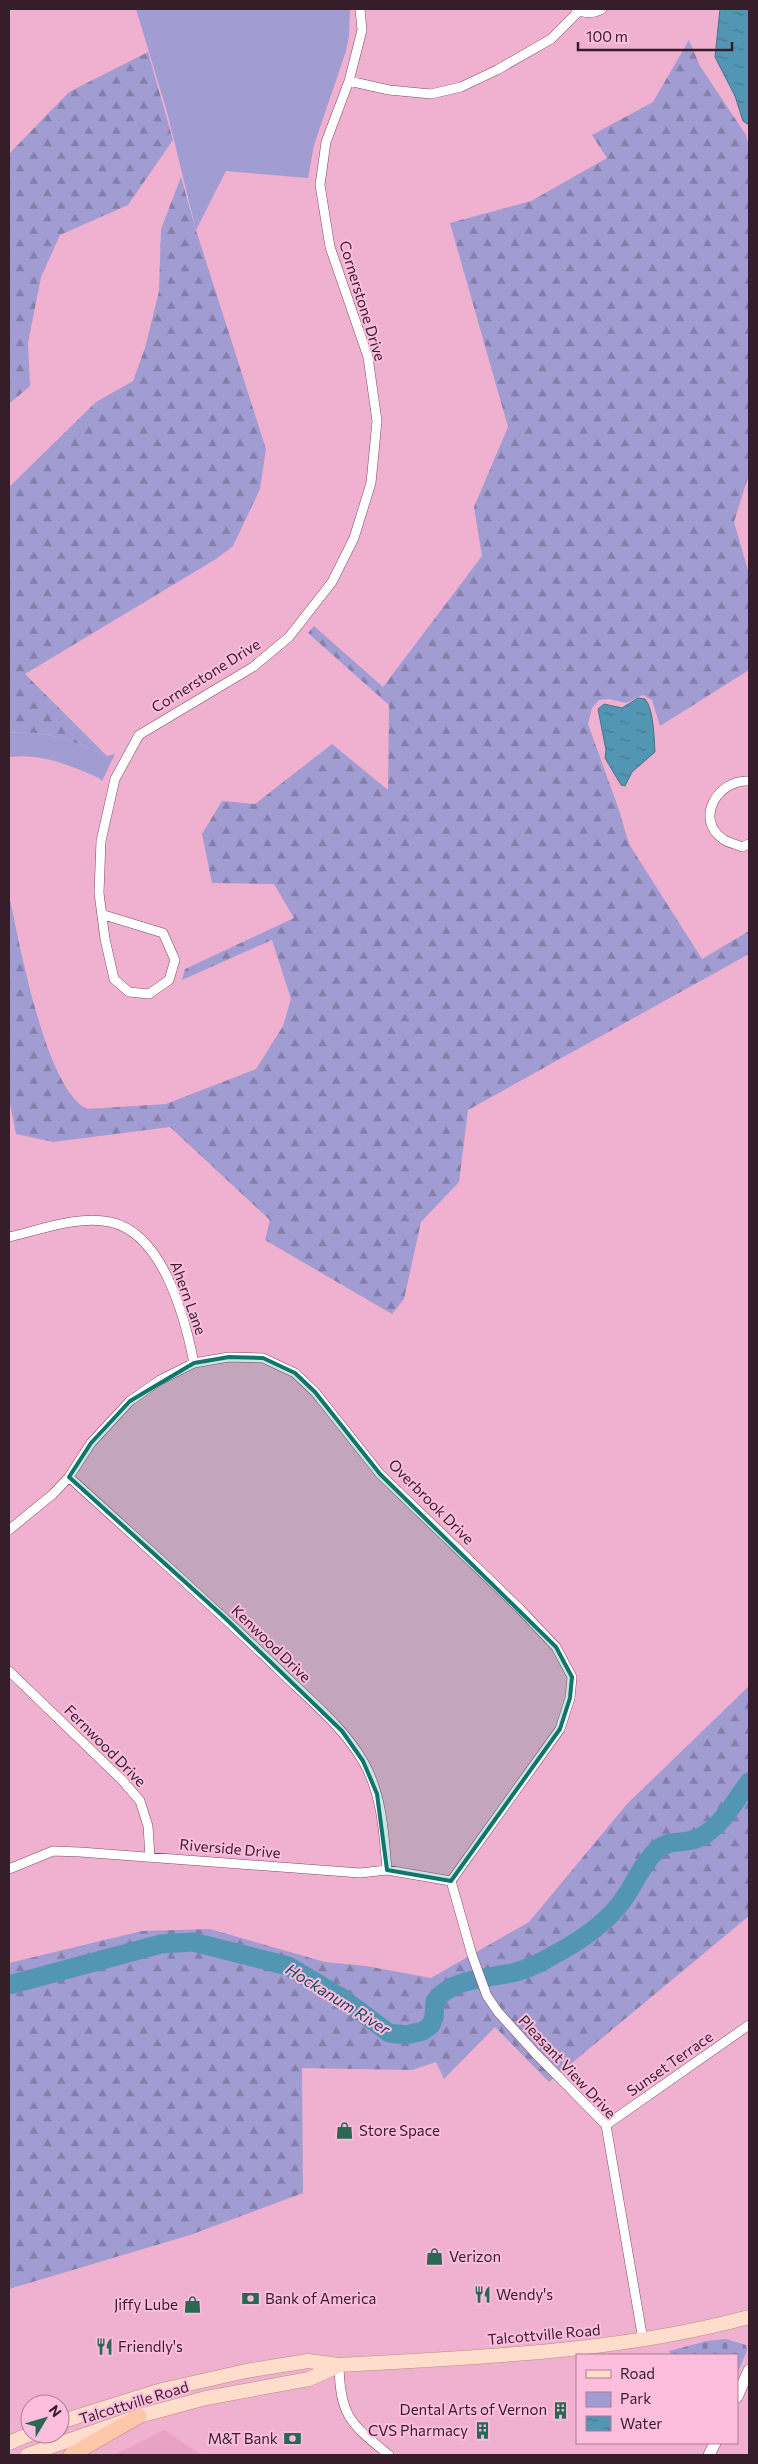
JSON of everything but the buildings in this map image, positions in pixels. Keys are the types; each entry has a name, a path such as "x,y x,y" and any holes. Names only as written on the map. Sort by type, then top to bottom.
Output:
{"highway":[{"path":"71,2455 139,2416"}],"main road":[{"name":"Talcottville Road","path":"70,2427 162,2390 246,2371 308,2361 339,2366 564,2350 643,2340 749,2317"},
{"name":"Talcottville Road","path":"70,2429 139,2416 206,2398 309,2379 339,2366"},
{"name":"Talcottville Road","path":"28,2455 42,2444"}],"street":[{"name":"Cornerstone Drive","path":"104,915 163,933 175,960 169,980 149,994 129,992 114,979 99,893 101,841 115,779 139,735 253,667 289,637 332,582 354,538 371,483 377,421 368,357 330,246 320,185 326,142 349,81 362,30 360,9"},
{"path":"349,81 389,90 431,94 461,87 497,70 552,39 578,10 593,13 602,9"},
{"path":"749,780 740,780 722,789 711,804 712,825 723,839 742,847 749,844"},
{"name":"Ahern Lane","path":"9,1237 90,1220 112,1222 137,1235 163,1264 189,1336 194,1363"},
{"name":"Overbrook Drive","path":"69,1477 91,1443 130,1401 160,1380 194,1363 229,1358 263,1358 295,1373 315,1392 380,1474 520,1609 556,1647 572,1677 570,1698 560,1729 451,1881"},
{"path":"9,1530 53,1494 69,1477"},
{"name":"Kenwood Drive","path":"69,1477 225,1618 342,1731 363,1761 377,1794 388,1870"},
{"name":"Fernwood Drive","path":"9,1671 123,1781 140,1801 148,1826 150,1857"},
{"name":"Riverside Drive","path":"9,1869 54,1852 360,1872 388,1870 451,1881"},
{"name":"Pleasant View Drive","path":"451,1881 472,1955 487,1996 498,2012 606,2125 643,2340"},
{"name":"Sunset Terrace","path":"606,2125 749,2025"},
{"path":"339,2366 339,2391 344,2411 356,2428 389,2455"},
{"path":"738,2395 749,2370"}],"highlighted area":[{"path":"229,1357 263,1358 295,1373 315,1392 380,1474 556,1647 572,1677 570,1698 560,1729 451,1881 387,1870 377,1794 363,1761 342,1731 225,1618 69,1477 91,1443 130,1401 194,1363"}],"shaded area":[{"path":"164,2430 202,2455 114,2455"}],"green space":[{"path":"136,9 350,9 349,36 346,51 314,145 308,178 226,171 196,230 167,112"},
{"path":"689,40 700,66 746,135 749,147 749,474 734,522 749,574 749,670 660,726 652,700 643,695 626,703 609,699 599,700 592,708 588,724 619,810 629,844 702,959 749,931 749,954 468,1110 459,1182 421,1222 404,1299 392,1314 265,1240 270,1220 170,1127 53,1142 16,1134 9,1099 9,895 27,977 46,1044 58,1073 72,1096 87,1109 166,1104 256,1069 283,1026 291,999 272,940 182,980 185,969 294,918 274,884 212,883 202,834 222,801 255,804 332,744 388,790 389,705 308,633 314,626 383,687 482,556 474,507 508,427 450,223 531,201 607,158 592,135 653,102"},
{"path":"148,52 173,140 128,205 60,235 41,277 28,343 30,386 9,404 9,154 69,92"},
{"path":"181,177 266,449 260,489 233,546 216,559 25,674 107,756 47,735 22,732 9,733 9,487 96,402 133,381 145,348 159,291 161,229"},
{"path":"22,732 47,735 107,756 115,754 102,781 88,773 44,758 9,757 9,733"},
{"path":"749,1686 749,1916 549,2082 495,2027 444,2079 436,2062 412,2070 302,2068 303,2193 190,2235 9,2289 9,1963 142,1931 210,1929 325,1962 366,1966 431,1978 529,1922 627,1804"},
{"path":"726,2339 746,2345 747,2351 738,2372 738,2354 670,2354 669,2351 707,2341"}],"water":[{"path":"720,9 749,9 749,125 743,121 735,96 715,57"},
{"path":"638,698 645,699 650,710 655,752 632,772 625,786 621,785 605,758 606,750 598,709 604,704 622,708"}],"waterway":[{"name":"Hockanum River","path":"9,1985 161,1944 193,1942 288,1966 342,1998 389,2033 406,2035 423,2031 431,2025 434,2017 435,2001 450,1988 481,1978 512,1973 527,1968 559,1952 588,1934 620,1904 645,1863 656,1851 666,1844 693,1840 706,1834 726,1814 749,1782"}],"place":[{"name":"Store Space","path":"345,2131"},
{"name":"Verizon","path":"435,2257"},
{"name":"Wendy's","path":"482,2295"},
{"name":"Bank of America","path":"251,2299"},
{"name":"Jiffy Lube","path":"192,2305"},
{"name":"Friendly's","path":"104,2347"},
{"name":"Dental Arts of Vernon","path":"561,2410"},
{"name":"CVS Pharmacy","path":"482,2431"},
{"name":"M&T Bank","path":"292,2439"}]}
